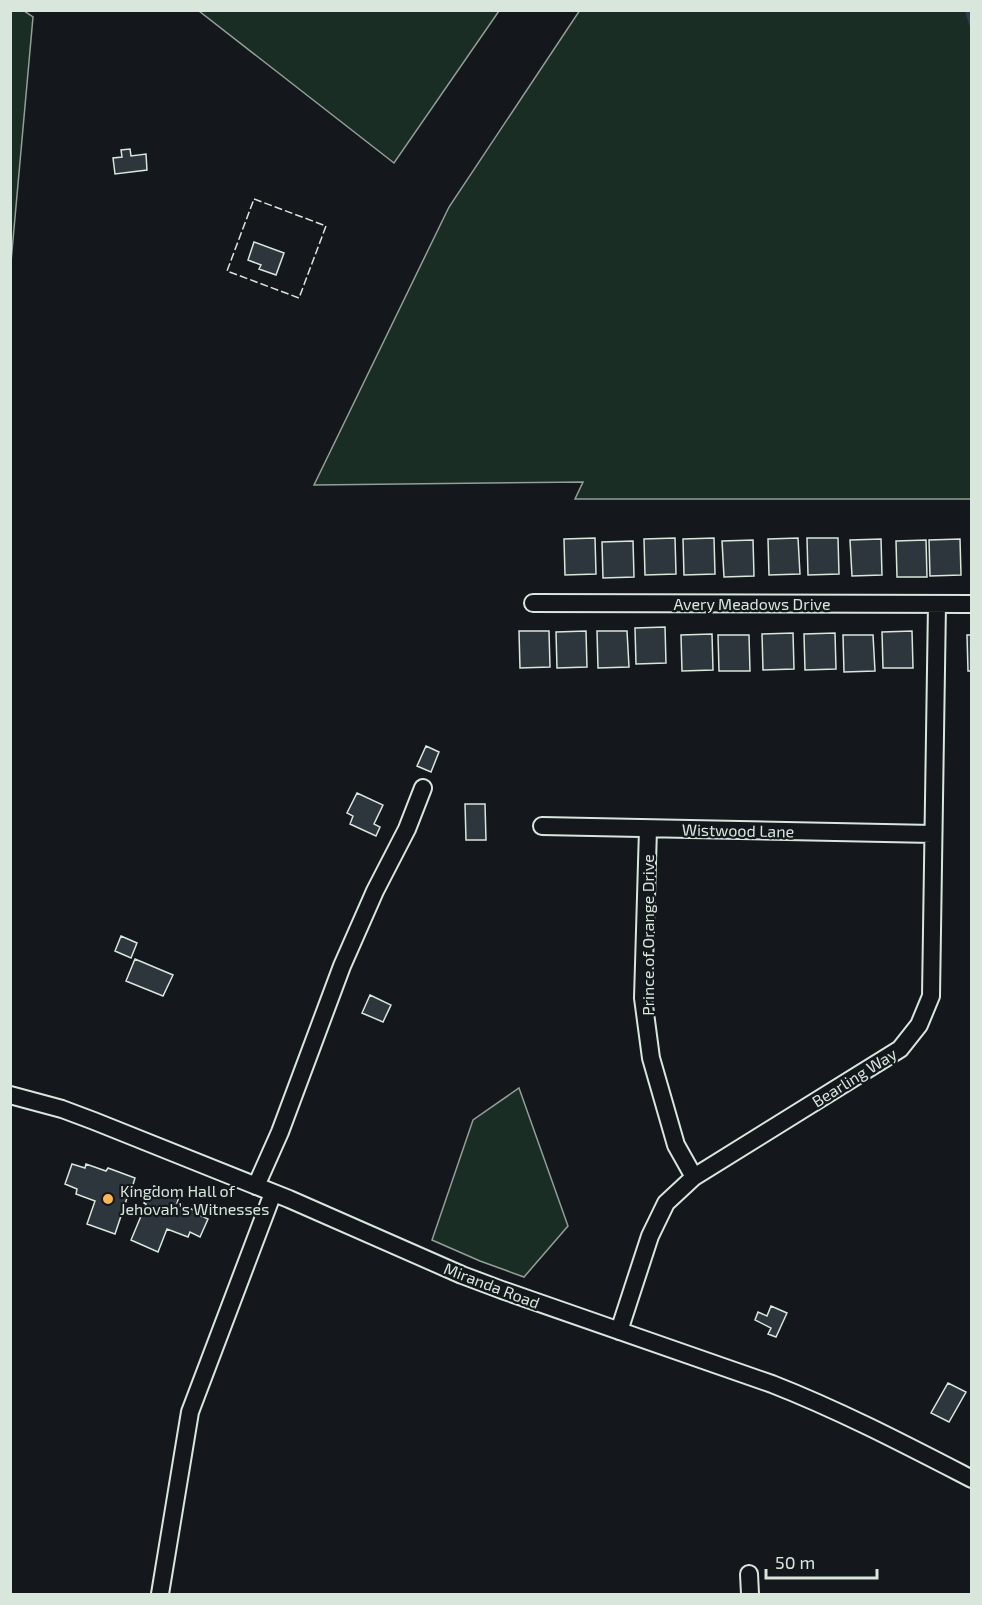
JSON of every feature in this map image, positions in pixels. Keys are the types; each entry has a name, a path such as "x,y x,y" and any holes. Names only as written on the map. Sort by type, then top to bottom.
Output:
{"street":[{"name":"Avery Meadows Drive","path":"533,603 972,604"},
{"name":"Bearling Way","path":"619,1331 650,1236 666,1203 694,1176 900,1049 920,1025 931,996 937,604"},
{"path":"256,1186 280,1132 342,966 375,891 407,829 423,788"},
{"name":"Wistwood Lane","path":"542,826 933,834"},
{"name":"Prince of Orange Drive","path":"648,829 644,998 651,1058 676,1145 694,1176"},
{"name":"Miranda Road","path":"10,1095 94,1120 273,1193 462,1275 810,1399 972,1479"},
{"path":"160,1594 190,1412 273,1193"},
{"path":"749,1574 750,1594"}],"green space":[{"path":"11,10 24,11 33,17 11,262"},
{"path":"580,10 971,11 971,499 575,499 583,482 314,485 449,207"},
{"path":"199,11 499,11 394,163"},
{"path":"519,1088 568,1226 524,1277 432,1240 473,1120"}],"building":[{"path":"130,149 131,156 146,154 147,170 115,174 113,158 122,157 121,150"},
{"path":"254,242 284,253 276,275 259,269 261,265 248,260"},
{"path":"595,538 596,574 565,575 564,539"},
{"path":"675,538 676,574 645,575 644,539"},
{"path":"714,538 715,574 684,575 683,539"},
{"path":"798,538 800,574 769,575 768,539"},
{"path":"807,538 838,538 839,574 808,575"},
{"path":"881,539 882,575 852,576 850,540"},
{"path":"960,539 961,575 930,576 929,540"},
{"path":"753,540 754,576 724,577 722,541"},
{"path":"926,540 927,577 897,577 896,541"},
{"path":"633,541 634,577 603,578 602,542"},
{"path":"665,627 666,663 636,664 635,628"},
{"path":"519,631 549,631 550,667 520,668"},
{"path":"586,631 587,667 557,668 556,632"},
{"path":"597,631 627,631 629,667 598,668"},
{"path":"912,631 913,668 883,668 882,632"},
{"path":"793,633 794,669 763,670 762,634"},
{"path":"835,633 836,669 805,670 804,634"},
{"path":"712,634 713,670 682,671 681,635"},
{"path":"718,635 749,635 750,671 719,671"},
{"path":"843,635 873,635 875,671 844,672"},
{"path":"967,635 972,635 972,671 968,671"},
{"path":"426,746 439,752 431,772 417,766"},
{"path":"357,793 383,805 374,824 380,827 376,836 350,824 353,816 347,813"},
{"path":"465,804 485,804 486,840 466,840"},
{"path":"121,936 137,943 131,958 115,951"},
{"path":"135,959 173,975 163,996 126,981"},
{"path":"370,995 391,1005 383,1022 362,1013"},
{"name":"Kingdom Hall of Jehovah’s Witnesses","path":"72,1164 85,1168 86,1164 106,1171 108,1168 135,1178 132,1188 135,1189 133,1197 128,1195 115,1234 87,1224 95,1201 76,1194 77,1189 65,1184"},
{"name":"Kingdom Hall of Jehovah’s Witnesses","path":"154,1186 179,1197 177,1203 208,1219 200,1237 190,1232 188,1237 167,1229 158,1252 131,1240 146,1204 144,1203 147,1194 150,1195"},
{"path":"771,1306 787,1313 776,1337 768,1334 771,1328 755,1320 758,1312 767,1316"},
{"path":"948,1383 966,1392 949,1422 931,1413"}],"waterway":[{"path":"967,10 972,26"}],"fence":[{"path":"254,199 326,226 299,298 227,271 254,199"}],"place":[{"name":"Kingdom Hall of Jehovah’s Witnesses","path":"108,1199"}]}
